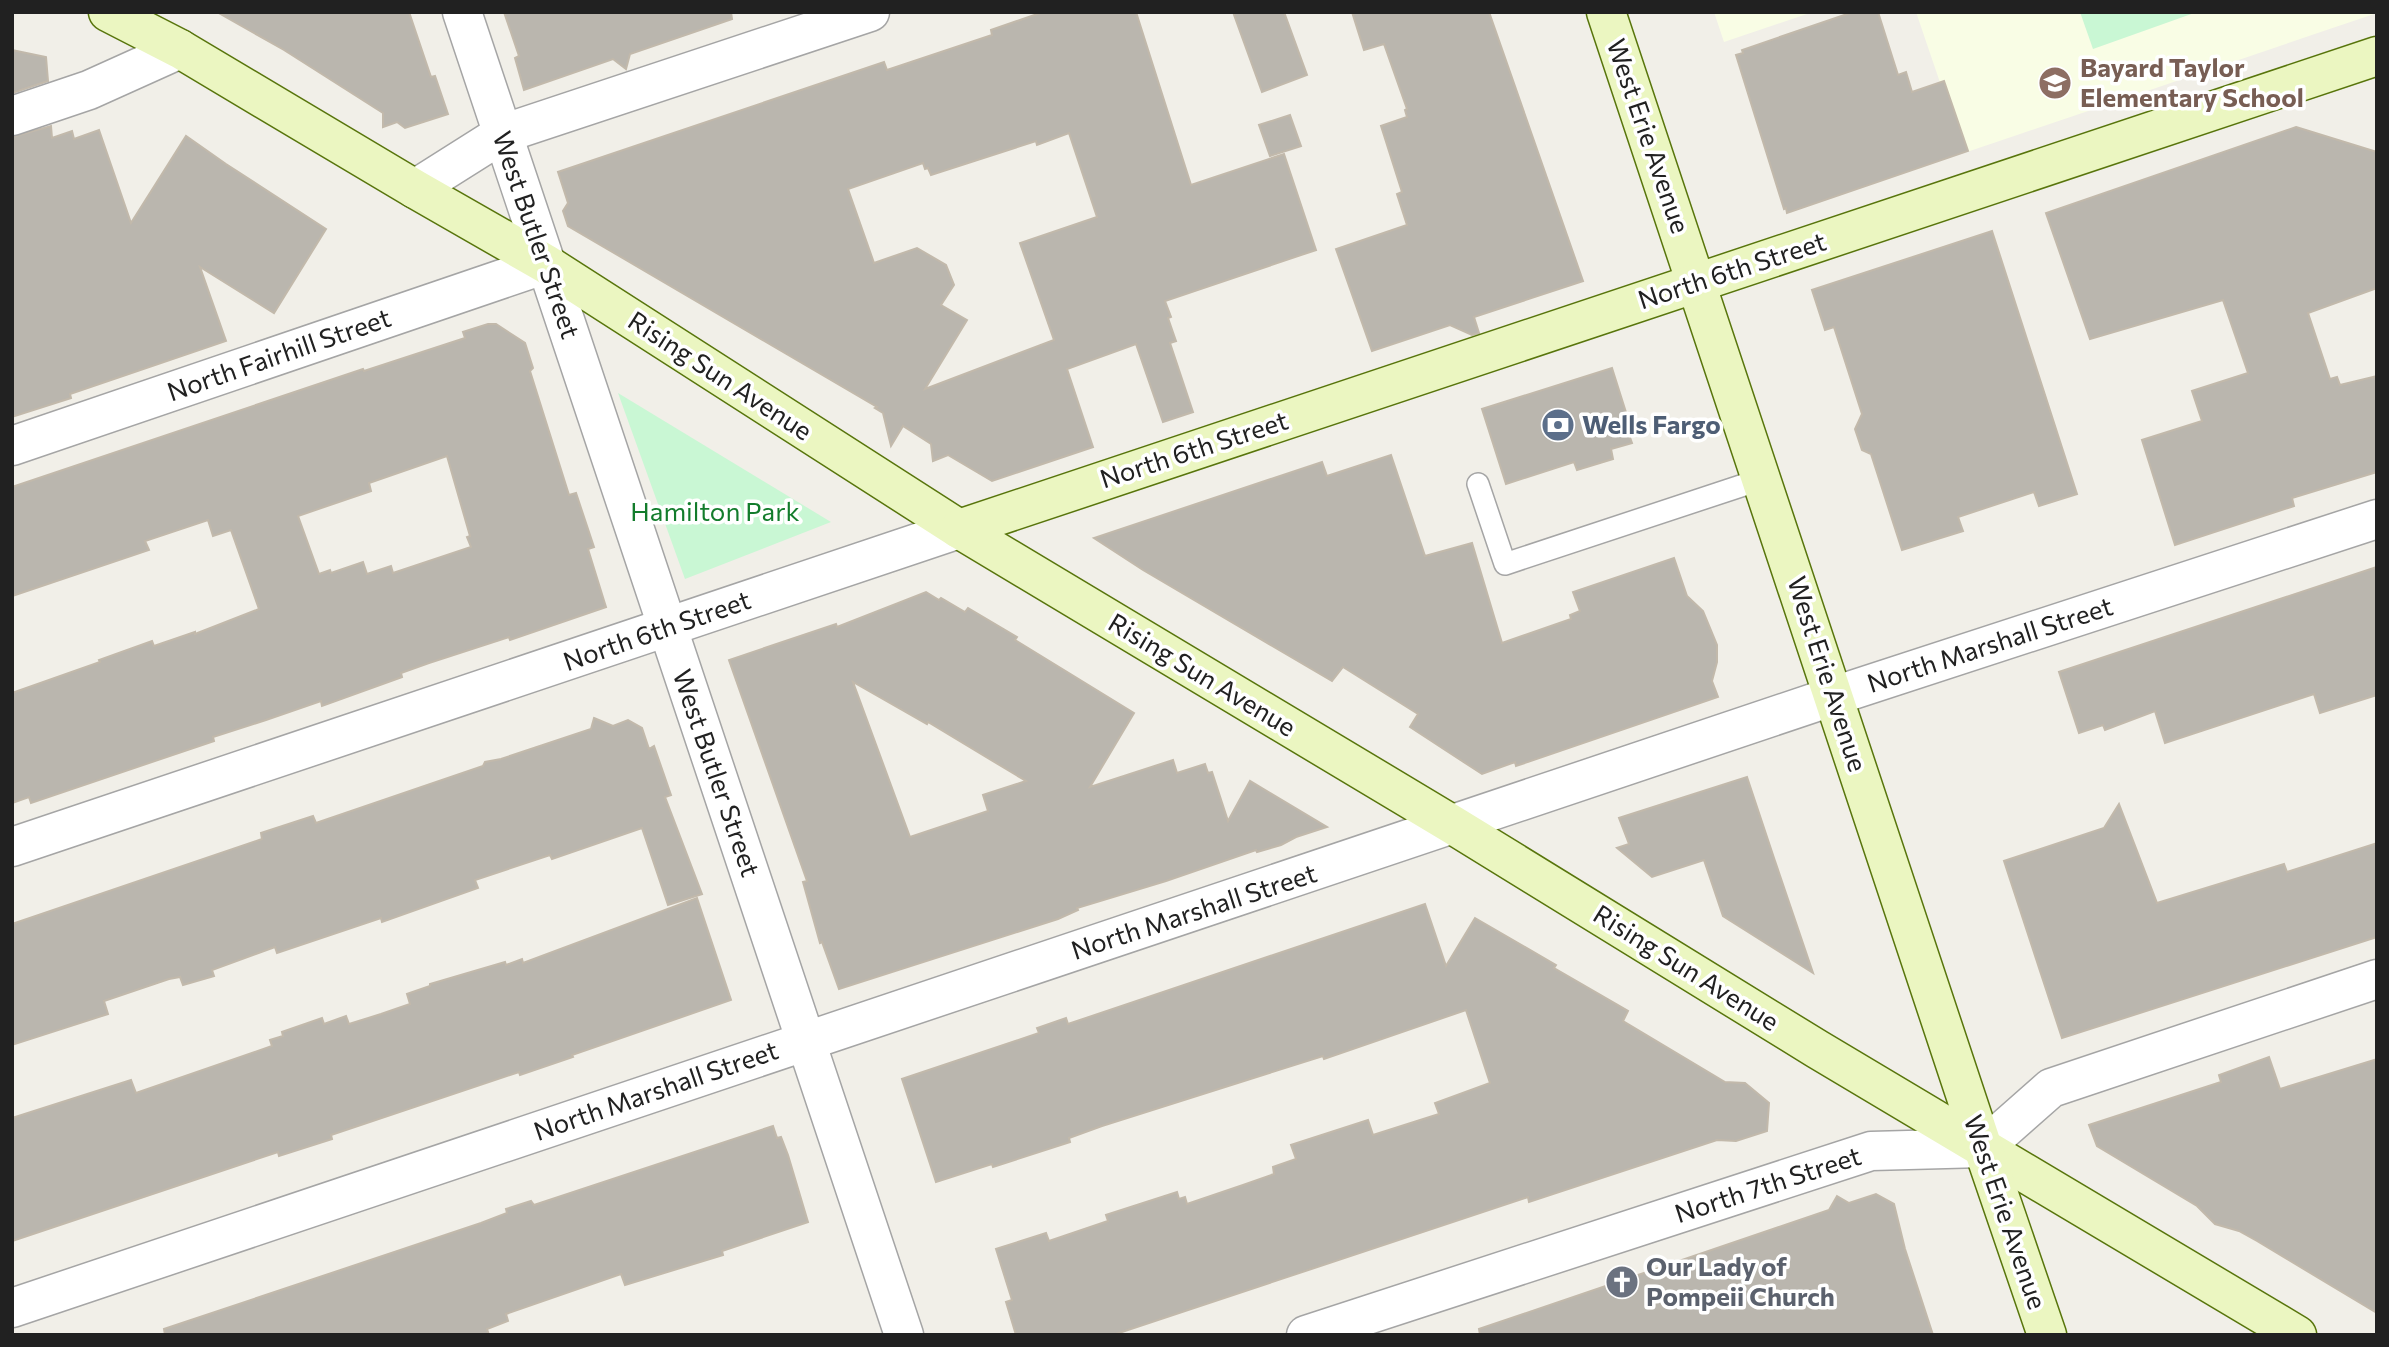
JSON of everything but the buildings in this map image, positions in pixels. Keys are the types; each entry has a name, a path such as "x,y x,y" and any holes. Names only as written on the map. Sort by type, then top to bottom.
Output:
{"street":[{"name":"Rising Sun Avenue","path":"108,12 180,49 415,190 546,264 959,529 2297,1335"},
{"name":"West Butler Street","path":"461,12 904,1335"},
{"path":"415,190 502,134 870,12"},
{"name":"West Erie Avenue","path":"1606,12 2047,1335"},
{"path":"12,116 89,90 180,49"},
{"name":"North 6th Street","path":"12,847 2377,56"},
{"name":"North Fairhill Street","path":"12,446 546,264"},
{"name":"North Marshall Street","path":"12,1308 1834,696 2377,519"},
{"path":"1983,1148 2051,1088 2377,979"},
{"name":"North 7th Street","path":"1306,1335 1871,1151 1983,1148"}],"lane":[{"path":"1478,484 1505,564 1762,479"}],"shaded area":[{"path":"1714,12 1813,12 1724,42"},
{"name":"Bayard Taylor Elementary School","path":"1916,12 2377,12 2377,13 1964,153"}],"green space":[{"path":"2080,12 2197,12 2093,49"},
{"name":"Hamilton Park","path":"618,393 831,522 685,579"}],"place":[{"name":"Bayard Taylor Elementary School","path":"2055,83"},
{"name":"Wells Fargo","path":"1558,425"},
{"name":"Our Lady of Pompeii Church","path":"1622,1282"}]}
